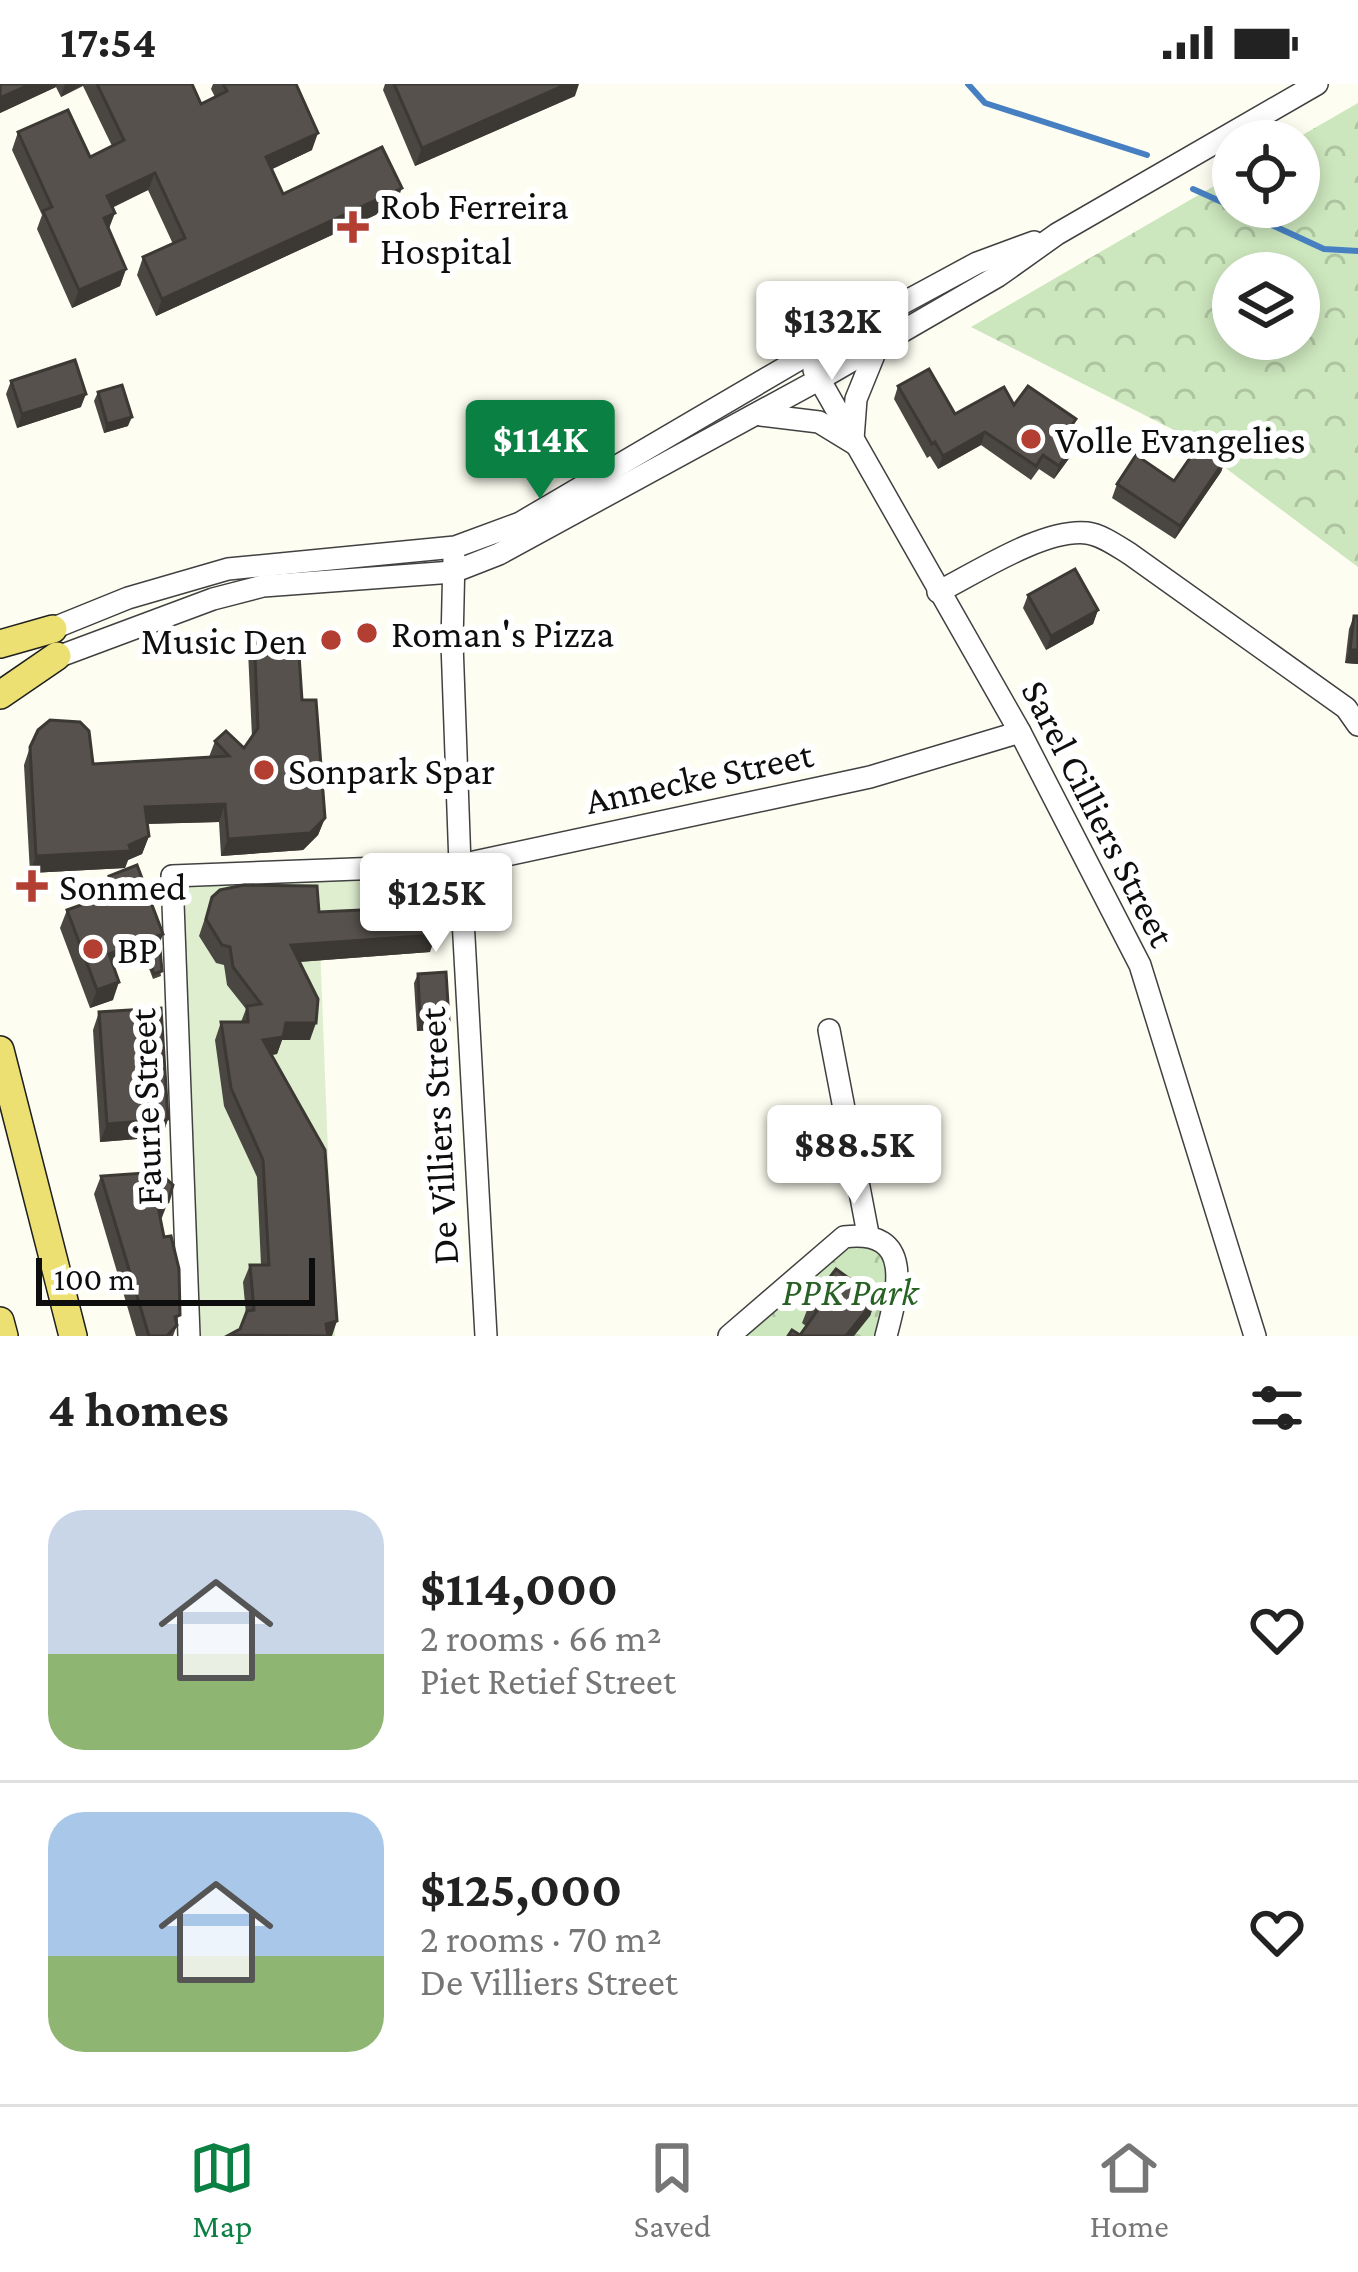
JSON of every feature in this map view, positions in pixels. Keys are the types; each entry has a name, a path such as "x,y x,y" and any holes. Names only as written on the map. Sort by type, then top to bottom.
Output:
{"main road":[{"path":"0,647 55,642"},
{"path":"0,694 55,642"},
{"path":"0,1050 73,1336"},
{"path":"0,1321 4,1336"}],"street":[{"path":"55,642 263,586 453,572 539,536 820,380 998,276 1057,234 1316,84"},
{"path":"0,682 128,598 228,569 455,547 520,523 805,356 977,262 1057,234"},
{"path":"755,415 819,422 854,441 856,399 878,345"},
{"name":"Sarel Cilliers Street","path":"805,356 1020,732 1140,964 1255,1336"},
{"path":"938,592 1044,539 1084,532 1098,535 1346,708 1358,725"},
{"name":"De Villiers Street","path":"455,547 460,865 486,1336"},
{"name":"Annecke Street","path":"172,876 460,865 870,777 1020,732"},
{"name":"Faurie Street","path":"172,876 189,1336"},
{"path":"830,1030 868,1234"},
{"path":"729,1336 844,1237 868,1234 886,1245 898,1262 898,1290 886,1336"}],"green space":[{"path":"1358,103 1358,567 1176,431 971,327 1212,187 1212,228 1320,228 1320,125"},
{"path":"391,876 392,915 319,918 335,1336 198,1336 183,884"},
{"name":"PPK Park","path":"869,1236 898,1263 886,1336 729,1336 844,1237"}],"building":[{"path":"0,84 31,84 0,98"},
{"path":"97,84 192,84 201,104 227,91 223,84 296,84 318,133 266,157 283,194 382,147 402,188 162,299 143,257 185,238 155,173 107,196 115,213 104,218 126,269 79,290 43,211 52,207 18,132 68,110 90,157 124,140"},
{"path":"394,84 567,84 422,148"},
{"path":"75,360 86,394 22,414 11,381"},
{"path":"929,369 955,414 1004,387 1014,405 1028,386 1076,419 1067,432 1077,439 1059,466 1043,455 1036,466 985,432 943,456 898,386"},
{"path":"122,385 132,417 107,424 98,392"},
{"path":"1201,442 1226,458 1180,526 1117,484 1136,455 1174,481"},
{"path":"1075,569 1098,610 1051,636 1028,595"},
{"path":"1354,616 1358,616 1358,650 1350,650"},
{"path":"254,633 298,639 302,700 316,700 325,818 310,833 228,839 225,804 145,807 149,836 129,845 131,851 36,856 30,747 38,730 50,720 80,722 89,731 93,764 229,756 215,741 226,731 244,748 258,728"},
{"path":"137,865 163,934 109,954 119,982 97,990 67,910 115,893 109,876"},
{"path":"244,885 317,886 319,912 404,908 403,889 434,887 436,935 291,945 318,999 316,1023 286,1023 283,1037 263,1040 325,1150 337,1321 326,1324 328,1336 229,1335 240,1329 247,1311 254,1310 250,1265 269,1265 263,1160 231,1088 221,1022 248,1022 247,1006 261,1004 233,967 230,947 222,945 206,919 212,897 220,890"},
{"path":"160,949 162,971 154,974 147,954"},
{"path":"446,972 449,1020 420,1021 418,974"},
{"path":"161,1008 168,1119 107,1124 99,1012"},
{"path":"159,1172 173,1185 168,1202 158,1207 164,1237 171,1236 179,1269 180,1315 167,1336 149,1336 101,1176"},
{"path":"836,1269 876,1298 846,1336 788,1336 792,1330 800,1335 817,1311 809,1305"}],"waterway":[{"path":"968,84 985,103 1147,155"},
{"path":"1193,189 1212,198"},
{"path":"1278,228 1324,249 1358,251"}],"place":[{"name":"Rob Ferreira Hospital","path":"353,227"},
{"name":"Volle Evangelies","path":"1031,439"},
{"name":"Roman's Pizza","path":"367,633"},
{"name":"Music Den","path":"331,640"},
{"name":"Sonpark Spar","path":"264,770"},
{"name":"Sonmed","path":"32,886"},
{"name":"BP","path":"93,949"}]}
